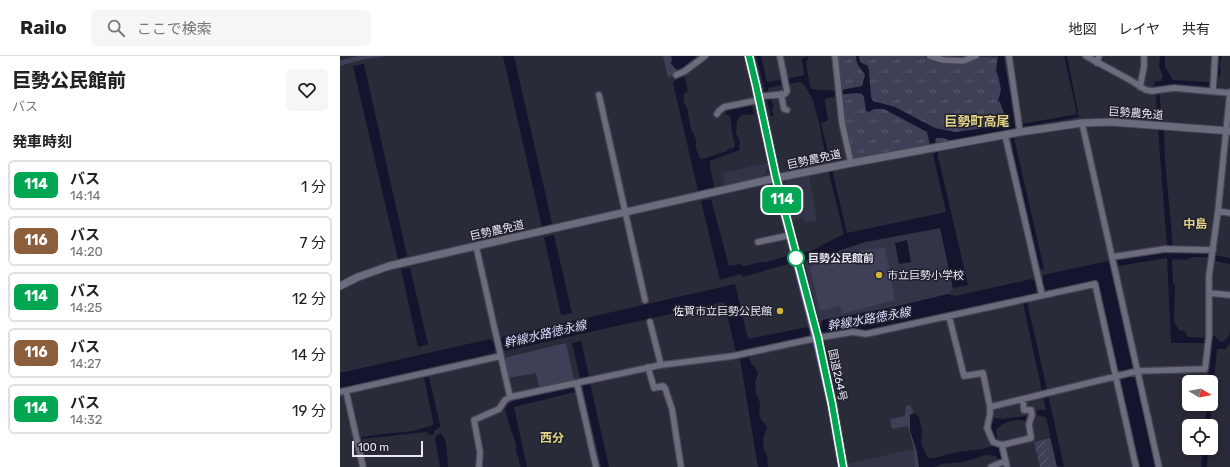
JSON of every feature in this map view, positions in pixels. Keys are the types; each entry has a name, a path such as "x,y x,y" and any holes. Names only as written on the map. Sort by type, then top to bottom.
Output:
{"highway":[{"name":"国道264号","path":"749,56 764,97 776,178 812,320 818,338 843,467"}],"street":[{"path":"676,75 685,71 705,56"},
{"path":"717,114 724,107 764,97 785,94 788,91 780,56"},
{"path":"836,56 842,123 851,163"},
{"path":"930,56 943,60 963,61 976,56"},
{"path":"1009,56 1020,132"},
{"path":"990,406 1136,371 1205,369 1209,336 1209,276 1228,131 1230,92 1174,88 1152,91 1146,90 1086,56"},
{"path":"1097,63 1100,56"},
{"path":"1140,87 1144,67 1144,56"},
{"path":"1213,91 1215,56"},
{"path":"781,94 784,109 787,110"},
{"path":"599,95 645,300"},
{"name":"巨勢農免道","path":"340,286 389,266 776,178 1020,132 1082,123 1111,122 1228,131"},
{"path":"1082,123 1136,371 1159,467"},
{"path":"1005,135 1042,296"},
{"path":"1218,211 1230,214"},
{"path":"758,242 790,235"},
{"path":"476,246 510,397"},
{"path":"1112,257 1165,249 1212,252"},
{"path":"479,467 480,452 474,420 499,409 505,400 510,397 660,365 732,356 853,332 866,334 1095,284 1118,375 1136,467"},
{"path":"1209,293 1230,295"},
{"path":"949,316 964,376 983,373 990,406 987,428 993,442 1001,444 1031,438 1029,424 1032,415 1031,410 1024,410 1023,398"},
{"path":"650,322 660,365"},
{"path":"363,467 343,391 425,373 500,353"},
{"path":"648,368 654,388 662,386 665,388 672,409 681,467"},
{"path":"577,383 596,467"},
{"path":"990,467 998,464 1006,464 1001,444"}],"shaded area":[{"path":"767,163 768,168 763,177 725,186 722,173"},
{"path":"809,176 817,220 805,223 804,218 792,220 784,186 787,180"},
{"name":"市立巨勢小学校","path":"940,228 953,288 948,294 894,307 819,322 804,261 865,242"},
{"path":"914,449 915,467 847,467 846,464"}],"green space":[{"path":"357,56 388,56 364,59 340,66 340,61"},
{"path":"663,56 671,56 676,69 676,73 668,78"},
{"path":"837,56 923,56 937,60 982,57 1005,58 1016,128 852,159 843,123"},
{"path":"885,247 895,300 842,314 840,306 820,311 810,267 836,260 860,251"},
{"path":"566,343 574,380 540,389 536,373 508,378 504,358"},
{"path":"910,405 914,413 910,415 910,430 917,452 919,467 915,467 914,449 908,426 892,429 890,419 905,416 906,406"},
{"path":"1050,438 1057,467 1051,467 1046,446 1047,439"},
{"path":"1047,439 1046,446 1051,467 1040,467 1034,442"}],"water":[{"path":"503,56 514,56 552,223 542,227"},
{"path":"671,56 697,56 683,67 683,69 676,69 671,64"},
{"path":"756,56 761,56 767,82 804,75 802,59 808,56 806,62 810,87 812,89 836,91 862,86 865,75 857,62 856,56 859,56 860,62 868,66 871,97 873,101 895,107 935,128 955,132 978,129 1005,122 1006,120 1000,102 998,101 1001,90 996,70 998,56 1004,56 1016,128 951,141 943,138 936,138 935,143 930,145 927,132 884,109 874,109 869,112 866,111 864,97 862,94 857,93 835,95 834,97 825,99 828,119 827,121 821,123 847,233 946,212 933,154 938,151 968,285 953,288 940,228 865,242 804,261 802,252 811,251 844,234 830,178 819,123 813,100 803,83 798,82 768,88 769,96 774,105 772,110 774,116 771,116"},
{"path":"1064,56 1067,56 1079,117 1023,127 1022,124 1077,114"},
{"path":"1160,56 1165,56 1165,67 1173,80 1209,82 1209,87 1169,85 1165,87 1153,88 1155,81 1161,81 1163,75 1159,67"},
{"path":"1219,56 1222,56 1220,65 1221,74 1218,78 1218,88 1227,89 1217,89 1216,83"},
{"path":"364,64 407,256 398,259 353,66"},
{"path":"685,77 688,91 684,94 684,103 687,108 691,129 696,139 696,149 700,158 702,159 734,148 735,144 730,116 726,115 726,110 752,104 754,114 741,115 737,121 736,133 740,141 740,150 710,161 714,187 698,191 673,83 677,78"},
{"path":"1156,93 1159,93 1163,122 1157,121"},
{"path":"1158,130 1164,130 1165,161 1173,246 1167,246"},
{"path":"1014,138 1044,269 1040,270 1015,165 1011,139"},
{"path":"711,199 729,266 740,264 744,266 767,262 786,256 788,264 743,277 740,274 720,280 701,201"},
{"path":"554,235 572,313 561,315 544,237"},
{"path":"907,240 911,262 899,264 895,243"},
{"path":"1168,252 1209,254 1230,258 1230,264 1205,257 1194,257 1185,260 1173,259 1172,262 1173,283 1175,284 1174,321 1179,330 1185,331 1188,337 1205,338 1205,343 1171,343 1167,258 1118,266 1117,260"},
{"name":"幹線水路徳永線","path":"1108,261 1133,367 1129,369 1131,375 1135,375 1155,467 1140,467 1120,379 1123,377 1122,370 1118,370 1097,280 1046,291 1045,287 1036,289 1037,293 865,331 851,328 824,333 823,331 809,333 810,336 736,352 724,302 505,351 503,348 495,350 495,353 425,369 427,377 429,377 440,425 440,427 434,431 434,434 429,435 426,432 361,439 361,437 413,431 433,425 424,378 426,377 424,369 340,388 340,373 490,339 491,341 502,339 502,337 735,284 748,339 807,327 808,329 822,326 821,322 823,320 894,307 948,294 955,296 1032,279 1034,281 1043,280 1043,275"},
{"path":"410,268 428,344 418,347 401,269"},
{"path":"1027,302 1064,467 1057,466 1046,417 1037,415 1036,412 1038,410 1046,410 1023,303"},
{"path":"1230,331 1230,343 1226,349 1217,349 1215,375 1209,375 1212,336 1215,336 1219,341 1223,342 1228,337"},
{"path":"581,341 589,376 585,377 587,383 590,383 609,467 601,467 582,385 585,384 584,377 580,378 572,343"},
{"path":"749,357 758,373 755,383 756,393 759,399 759,413 761,420 766,425 767,429 763,439 768,467 758,467 740,359"},
{"path":"574,387 575,392 514,407 527,467 521,467 516,453 516,444 505,409 509,403 513,401"},
{"path":"1206,411 1211,411 1211,419 1206,419"},
{"path":"914,413 919,417 922,430 921,443 926,455 929,458 935,458 957,452 983,449 995,445 991,424 994,418 1002,419 1026,416 1026,421 1010,421 996,430 1004,467 1000,467 996,456 986,455 963,462 942,464 934,467 919,467 917,452 910,430 910,415"},
{"path":"441,433 446,444 448,467 440,467 435,439 437,435"},
{"path":"1202,455 1208,455 1207,467 1201,467"}],"bus line":[{"name":"114","path":"749,56 776,178 812,320 818,338 843,467"}],"place":[{"name":"巨勢公民館前","path":"796,258"},
{"name":"市立巨勢小学校","path":"879,275"},
{"name":"佐賀市立巨勢公民館","path":"780,311"}],"district":[{"name":"巨勢町高尾","path":"977,121"},
{"name":"中島","path":"1195,224"},
{"name":"西分","path":"552,438"}]}
